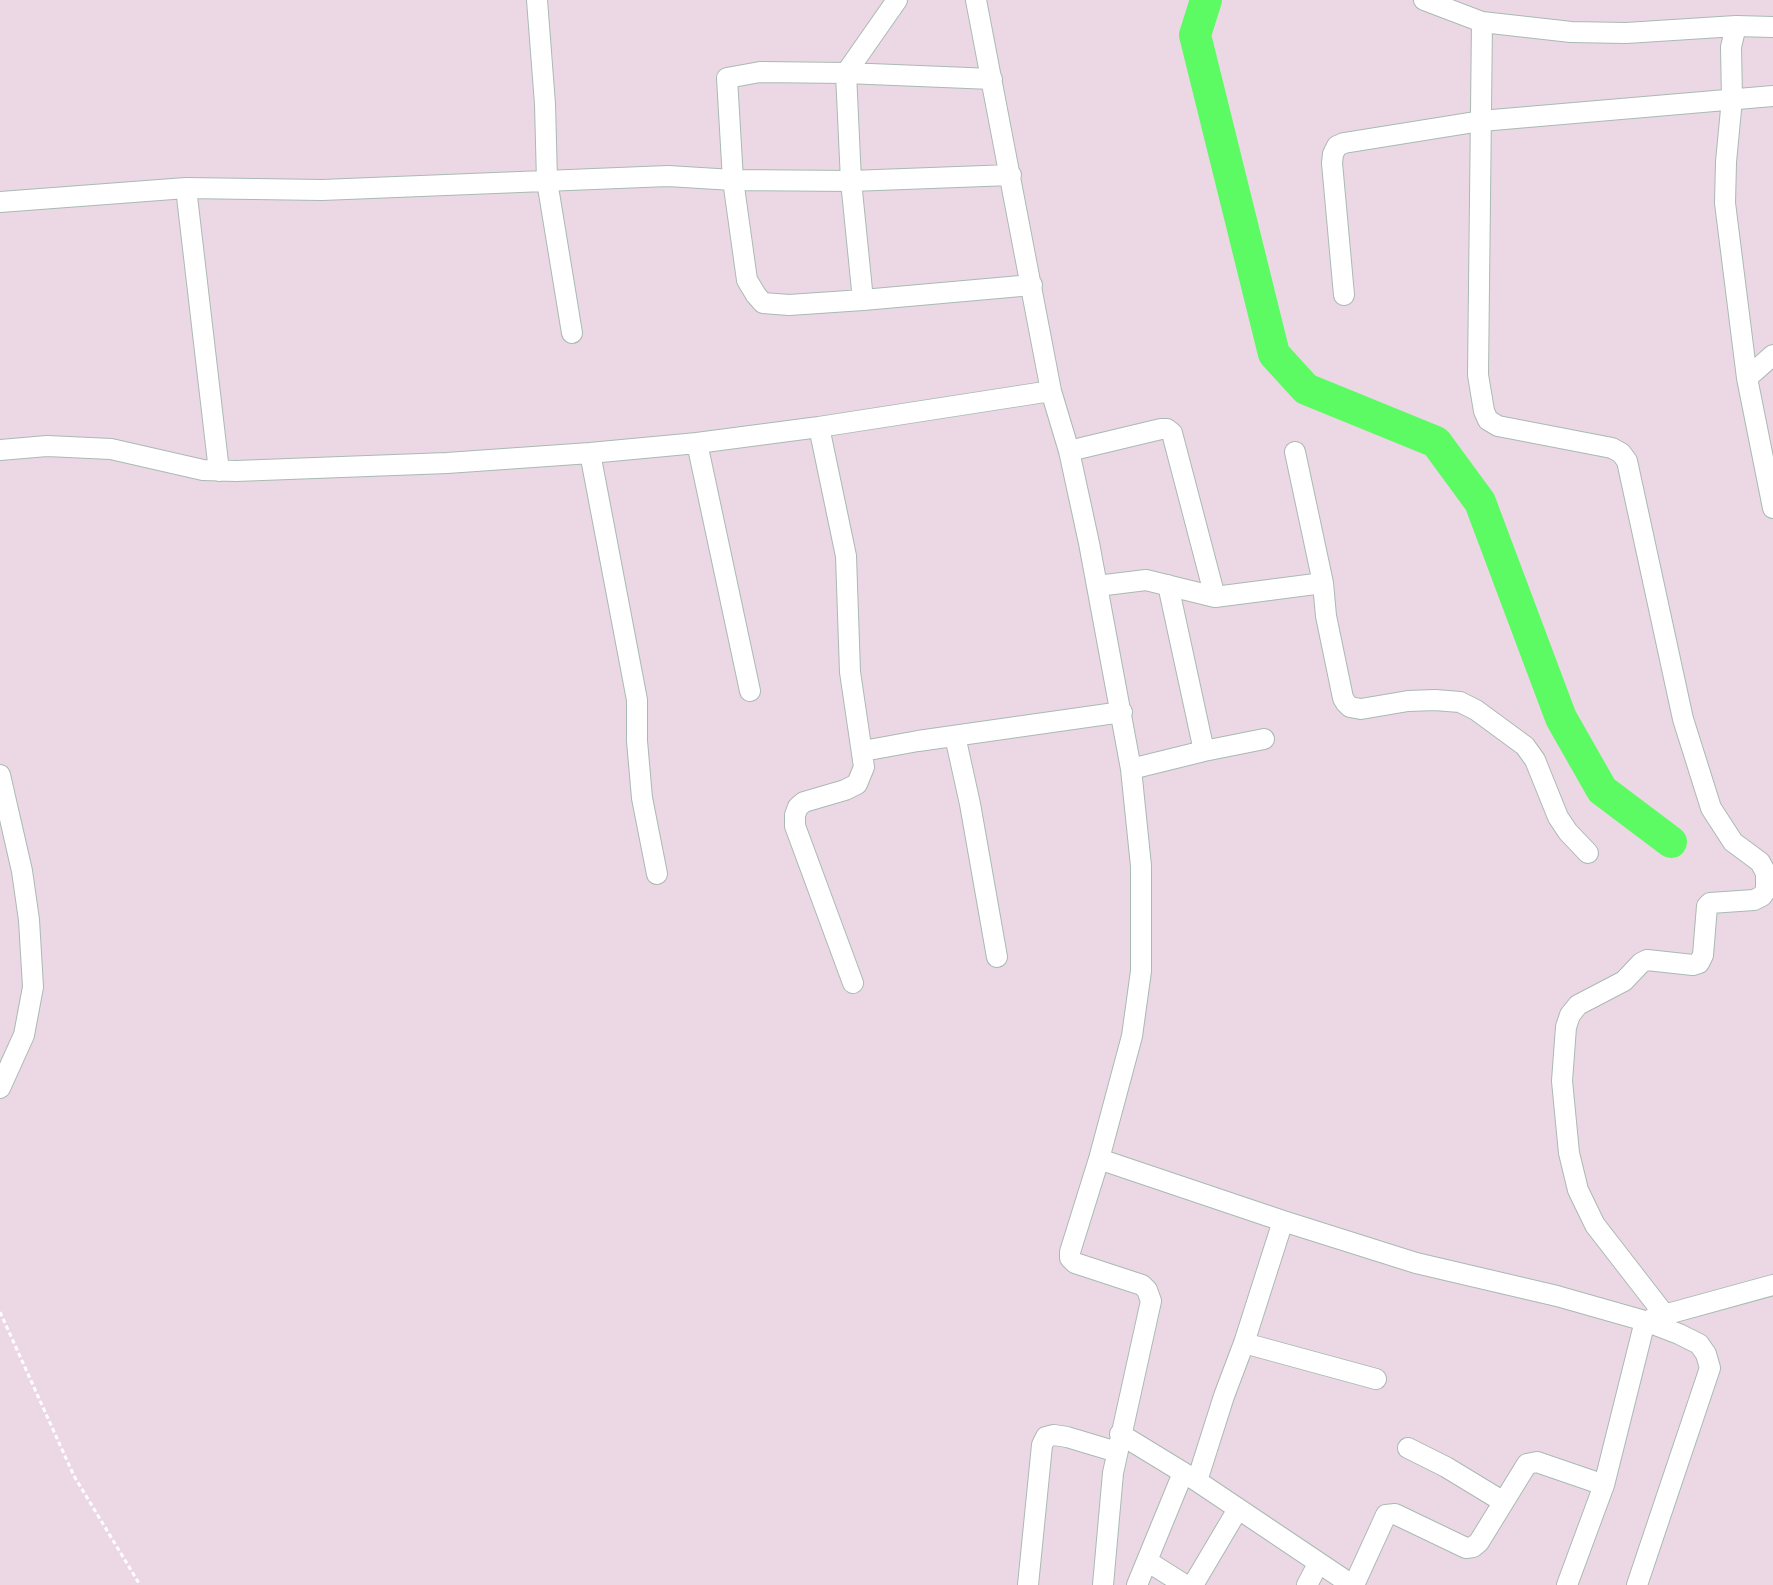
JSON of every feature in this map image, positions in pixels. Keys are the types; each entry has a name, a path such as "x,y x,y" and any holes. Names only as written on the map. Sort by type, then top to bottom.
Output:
{"street":[{"path":"537,0 545,104 547,180 572,333"},
{"path":"863,300 851,181 846,73 897,0"},
{"path":"976,0 1051,391 1070,451 1122,712 1131,769 1141,866 1141,970 1132,1035 1100,1160 1070,1252 1070,1258 1074,1263 1142,1285 1147,1290 1151,1301 1113,1473 1103,1585"},
{"path":"1424,0 1482,22 1571,32 1615,33 1736,26 1773,27"},
{"path":"1482,22 1478,375 1484,411 1488,420 1498,426 1612,448 1621,453 1627,461 1683,719 1711,808 1732,842 1760,862 1766,873 1766,890 1762,896 1754,900 1710,903 1707,906 1703,955 1698,963 1647,960 1641,963 1624,981 1578,1005 1570,1015 1566,1027 1562,1082 1569,1153 1578,1190 1595,1224 1664,1314"},
{"path":"1736,26 1731,47 1732,99 1725,202 1747,378 1764,433 1773,508"},
{"path":"992,79 760,72 727,78 734,180 747,280 763,303 789,305 1032,285"},
{"path":"1344,295 1332,163 1337,146 1481,121 1773,96"},
{"path":"0,202 186,188 322,190 668,176 734,180 851,181 1011,175"},
{"path":"186,188 219,471"},
{"path":"1747,378 1773,355"},
{"path":"0,450 47,446 111,449 203,470 219,471 447,463 697,443 819,427 1051,391"},
{"path":"819,427 846,556 850,672 864,767 857,784 845,790 804,802 798,807 795,826 853,983"},
{"path":"1070,451 1161,429 1167,429 1172,433 1215,597"},
{"path":"697,443 750,691"},
{"path":"1295,452 1323,583 1326,616 1343,698 1346,703 1350,707 1361,709 1408,701 1435,700 1460,702 1476,710 1525,746 1535,760 1558,817 1568,832 1588,853"},
{"path":"590,453 637,699 637,741 642,798 657,874"},
{"path":"1097,586 1146,580 1215,597 1323,583"},
{"path":"1168,585 1203,751"},
{"path":"863,752 1122,712"},
{"path":"955,736 970,804 997,957"},
{"path":"1131,769 1264,739"},
{"path":"0,775 22,871 29,920 33,987 24,1035 0,1088"},
{"path":"1100,1160 1416,1263 1557,1296 1645,1321 1699,1344 1706,1354 1710,1368 1637,1585"},
{"path":"1137,1585 1190,1477 1224,1396 1245,1343 1283,1221"},
{"path":"1645,1321 1773,1285"},
{"path":"1566,1585 1604,1485 1645,1321"},
{"path":"1245,1343 1376,1379"},
{"path":"1028,1585 1042,1445 1046,1437 1053,1435 1119,1443 1190,1477 1318,1564 1353,1585 1386,1515 1395,1514 1466,1548 1473,1547 1479,1542 1527,1464 1532,1462 1604,1485"},
{"path":"1408,1448 1446,1467 1502,1502"},
{"path":"1193,1585 1238,1509"},
{"path":"1147,1561 1185,1585"},
{"path":"1307,1585 1318,1564"}],"path":[{"path":"0,1312 74,1476 140,1585"}],"waterway":[{"path":"1206,0 1195,35 1274,354 1306,389 1436,442 1480,502 1561,718 1602,790 1671,842"}]}
